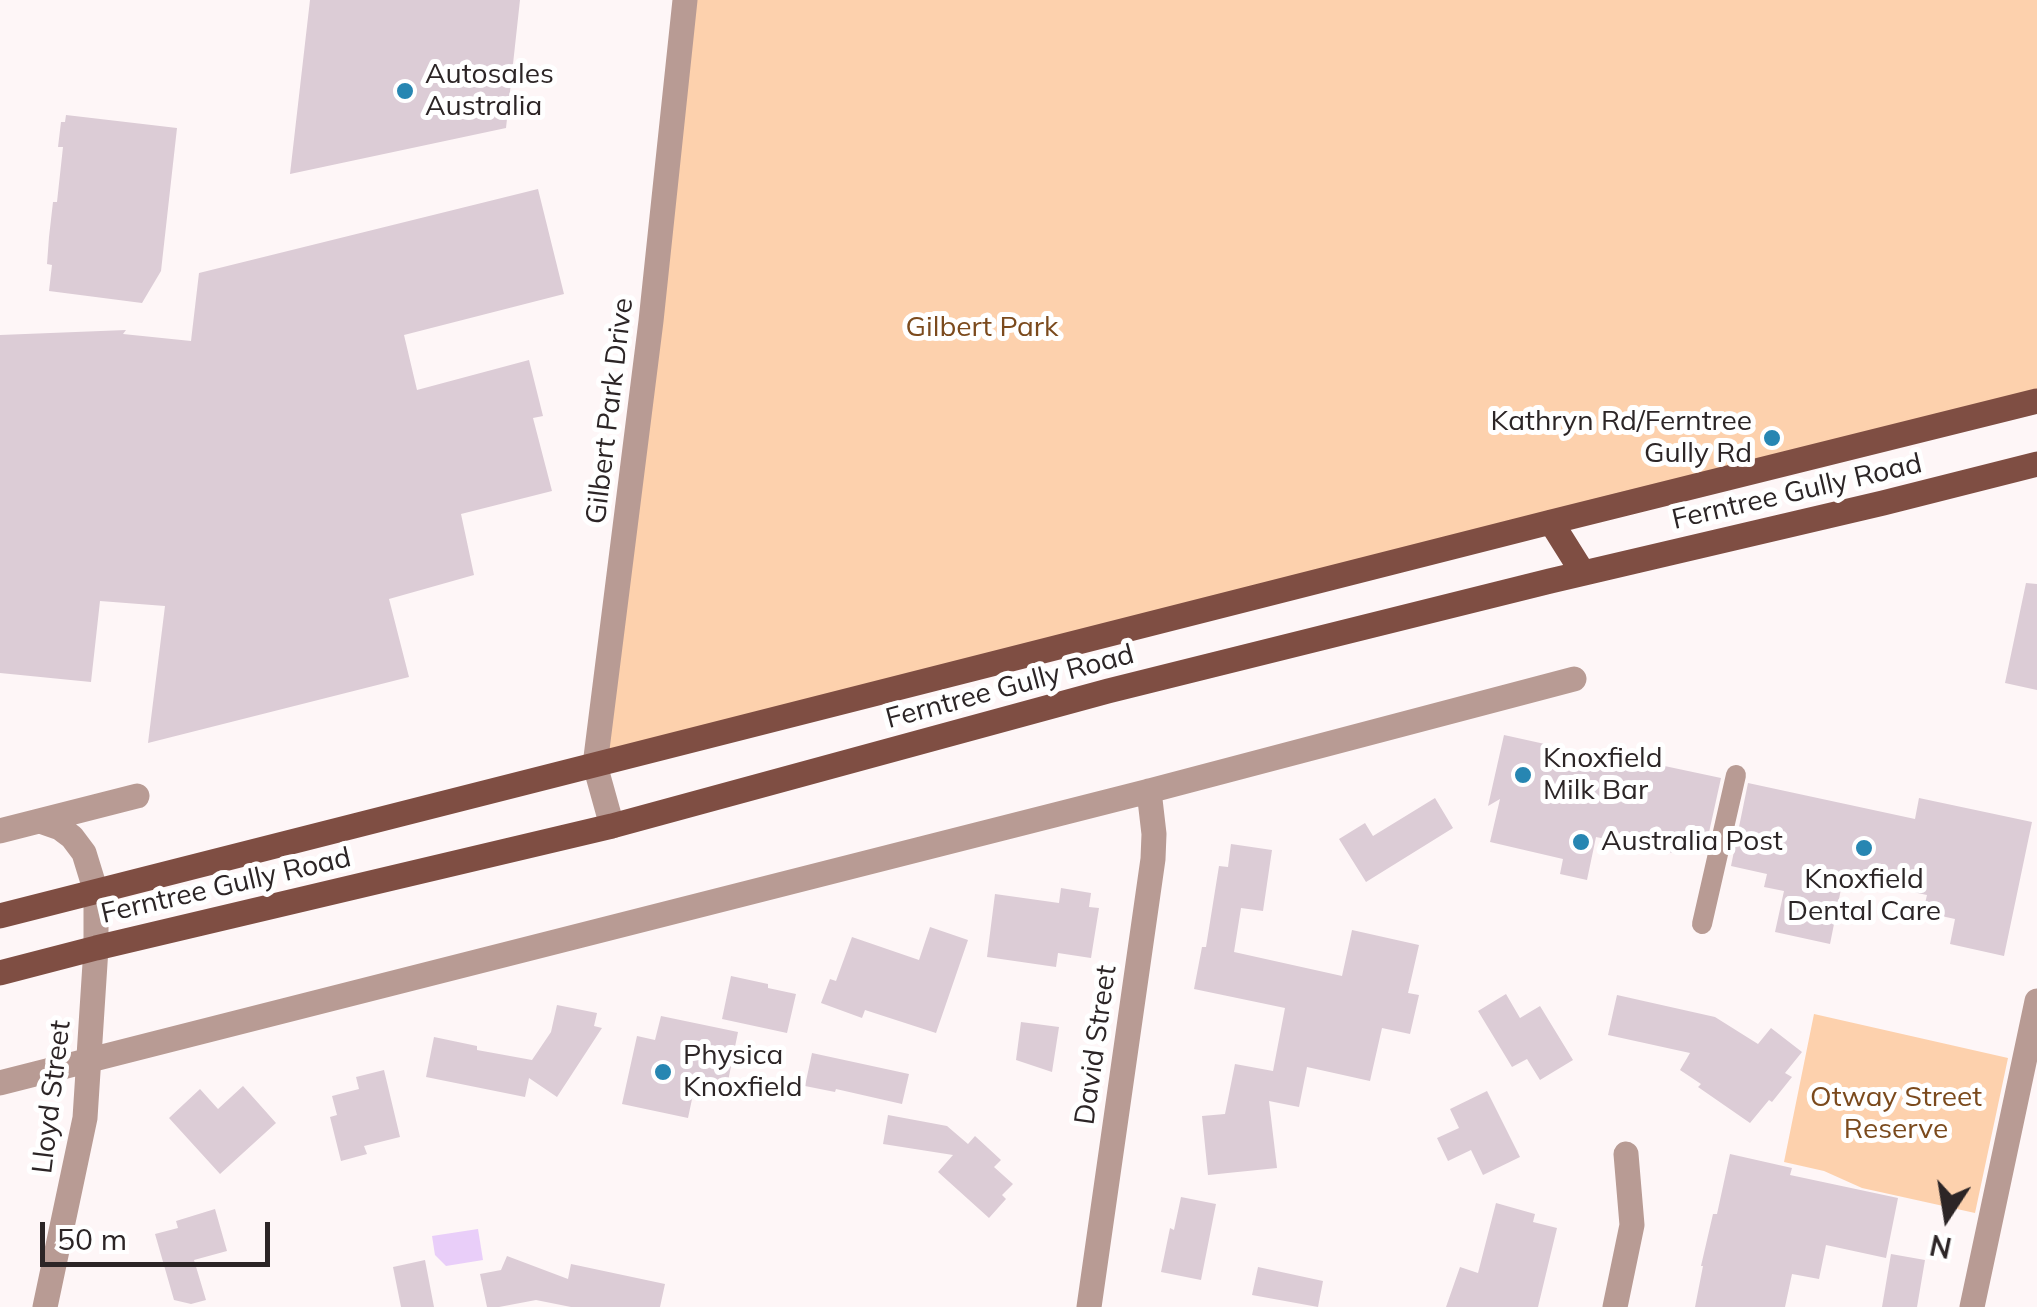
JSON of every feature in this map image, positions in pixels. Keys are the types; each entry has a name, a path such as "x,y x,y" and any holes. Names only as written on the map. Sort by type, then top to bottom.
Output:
{"main road":[{"name":"Ferntree Gully Road","path":"0,916 2037,401"},
{"name":"Ferntree Gully Road","path":"0,973 612,826 1108,692 2037,464"},
{"path":"1552,522 1584,573"},
{"path":"1550,581 1552,522"}],"street":[{"name":"Gilbert Park Drive","path":"612,826 595,766 652,321 685,0"},
{"path":"0,1083 1574,679"},
{"path":"1702,924 1736,775"},
{"name":"David Street","path":"1089,1307 1153,859 1149,791"},
{"path":"0,831 138,796"},
{"name":"Ferntree Gully Road","path":"40,821 72,837 84,854 96,892"},
{"name":"Lloyd Street","path":"45,1307 84,1118 96,892"},
{"path":"1972,1307 2037,1001"},
{"path":"1614,1307 1632,1225 1626,1154"}],"green space":[{"name":"Gilbert Park","path":"685,0 2037,0 2037,401 595,765"},
{"name":"Otway Street Reserve","path":"1814,1014 2008,1058 1975,1213 1862,1188 1824,1171 1784,1162"}],"shaded area":[{"path":"478,1229 483,1260 446,1266 435,1255 432,1236"}],"building":[{"name":"Autosales Australia","path":"310,0 520,0 506,128 290,174"},
{"path":"66,115 177,128 161,271 142,303 49,291 49,237 63,147 58,147 61,122 65,122"},
{"path":"538,189 564,294 404,335 417,390 529,360 543,416 533,418 552,491 461,514 474,575 389,599 409,677 148,743 165,606 100,601 91,682 0,673 0,335 126,330 123,334 191,341 199,273"},
{"path":"2026,583 2037,584 2037,690 2005,683"},
{"path":"1504,735 1721,778 1706,846 1680,841 1677,854 1596,837 1587,880 1560,874 1563,859 1490,842 1500,799 1488,806"},
{"path":"1748,783 1915,819 1919,798 2032,822 2004,956 1950,944 1955,919 1923,912 1927,895 1870,883 1868,890 1842,884 1830,944 1775,932 1784,891 1764,887 1767,874 1731,866"},
{"path":"1435,798 1453,828 1366,882 1339,839 1365,823 1373,836"},
{"path":"1231,844 1272,850 1263,911 1241,908 1234,952 1342,976 1352,930 1419,945 1408,993 1419,995 1410,1034 1382,1028 1370,1081 1307,1067 1299,1107 1269,1101 1277,1168 1208,1175 1202,1116 1225,1114 1235,1064 1273,1071 1285,1008 1194,989 1202,947 1206,947 1219,866 1228,867"},
{"path":"1061,888 1091,893 1089,907 1099,908 1091,958 1058,953 1056,967 987,957 995,894 1059,903"},
{"path":"930,927 968,940 936,1033 865,1010 862,1018 821,1003 830,979 836,981 852,937 919,960"},
{"path":"731,976 796,994 787,1033 722,1019"},
{"path":"1506,994 1520,1018 1540,1006 1573,1060 1540,1080 1527,1059 1512,1067 1478,1011"},
{"path":"1617,995 1715,1017 1758,1044 1771,1028 1802,1052 1785,1073 1792,1077 1750,1123 1680,1070 1690,1053 1608,1035"},
{"path":"557,1005 597,1013 594,1026 602,1028 557,1097 529,1078 525,1097 426,1077 434,1037 532,1060 551,1032"},
{"name":"Physica Knoxfield","path":"661,1016 738,1032 726,1091 695,1085 688,1118 622,1104 637,1036 655,1040"},
{"path":"1021,1022 1059,1027 1052,1072 1016,1060"},
{"path":"812,1053 909,1074 902,1104 805,1086"},
{"path":"384,1070 400,1137 364,1146 367,1154 341,1161 330,1117 337,1115 332,1096 359,1089 356,1077"},
{"path":"243,1086 276,1123 220,1174 169,1118 200,1089 218,1109"},
{"path":"1487,1091 1520,1157 1483,1175 1471,1150 1448,1161 1437,1138 1459,1128 1450,1109"},
{"path":"888,1115 947,1126 968,1144 975,1136 1001,1160 994,1167 1013,1184 1002,1195 1006,1199 989,1218 938,1172 953,1155 883,1144"},
{"path":"1730,1154 1792,1168 1790,1175 1898,1198 1886,1258 1826,1245 1819,1279 1792,1274 1785,1307 1695,1307 1701,1266"},
{"path":"1181,1197 1216,1204 1201,1280 1161,1272"},
{"path":"1496,1203 1535,1214 1533,1222 1557,1228 1538,1307 1446,1307 1460,1267 1478,1273"},
{"path":"215,1209 227,1251 194,1260 206,1300 191,1304 174,1300 155,1234 178,1228 176,1221"},
{"path":"1891,1254 1925,1260 1917,1307 1882,1307"},
{"path":"507,1256 568,1279 571,1264 665,1284 660,1307 571,1307 536,1300 487,1307 480,1274 501,1270"},
{"path":"425,1260 434,1307 401,1307 393,1267"},
{"path":"1258,1267 1323,1281 1318,1307 1252,1295"}],"place":[{"name":"Autosales Australia","path":"405,91"},
{"name":"Kathryn Rd/Ferntree Gully Rd","path":"1772,438"},
{"name":"Knoxfield Milk Bar","path":"1523,775"},
{"name":"Australia Post","path":"1581,842"},
{"name":"Knoxfield Dental Care","path":"1864,848"},
{"name":"Physica Knoxfield","path":"663,1072"}]}
